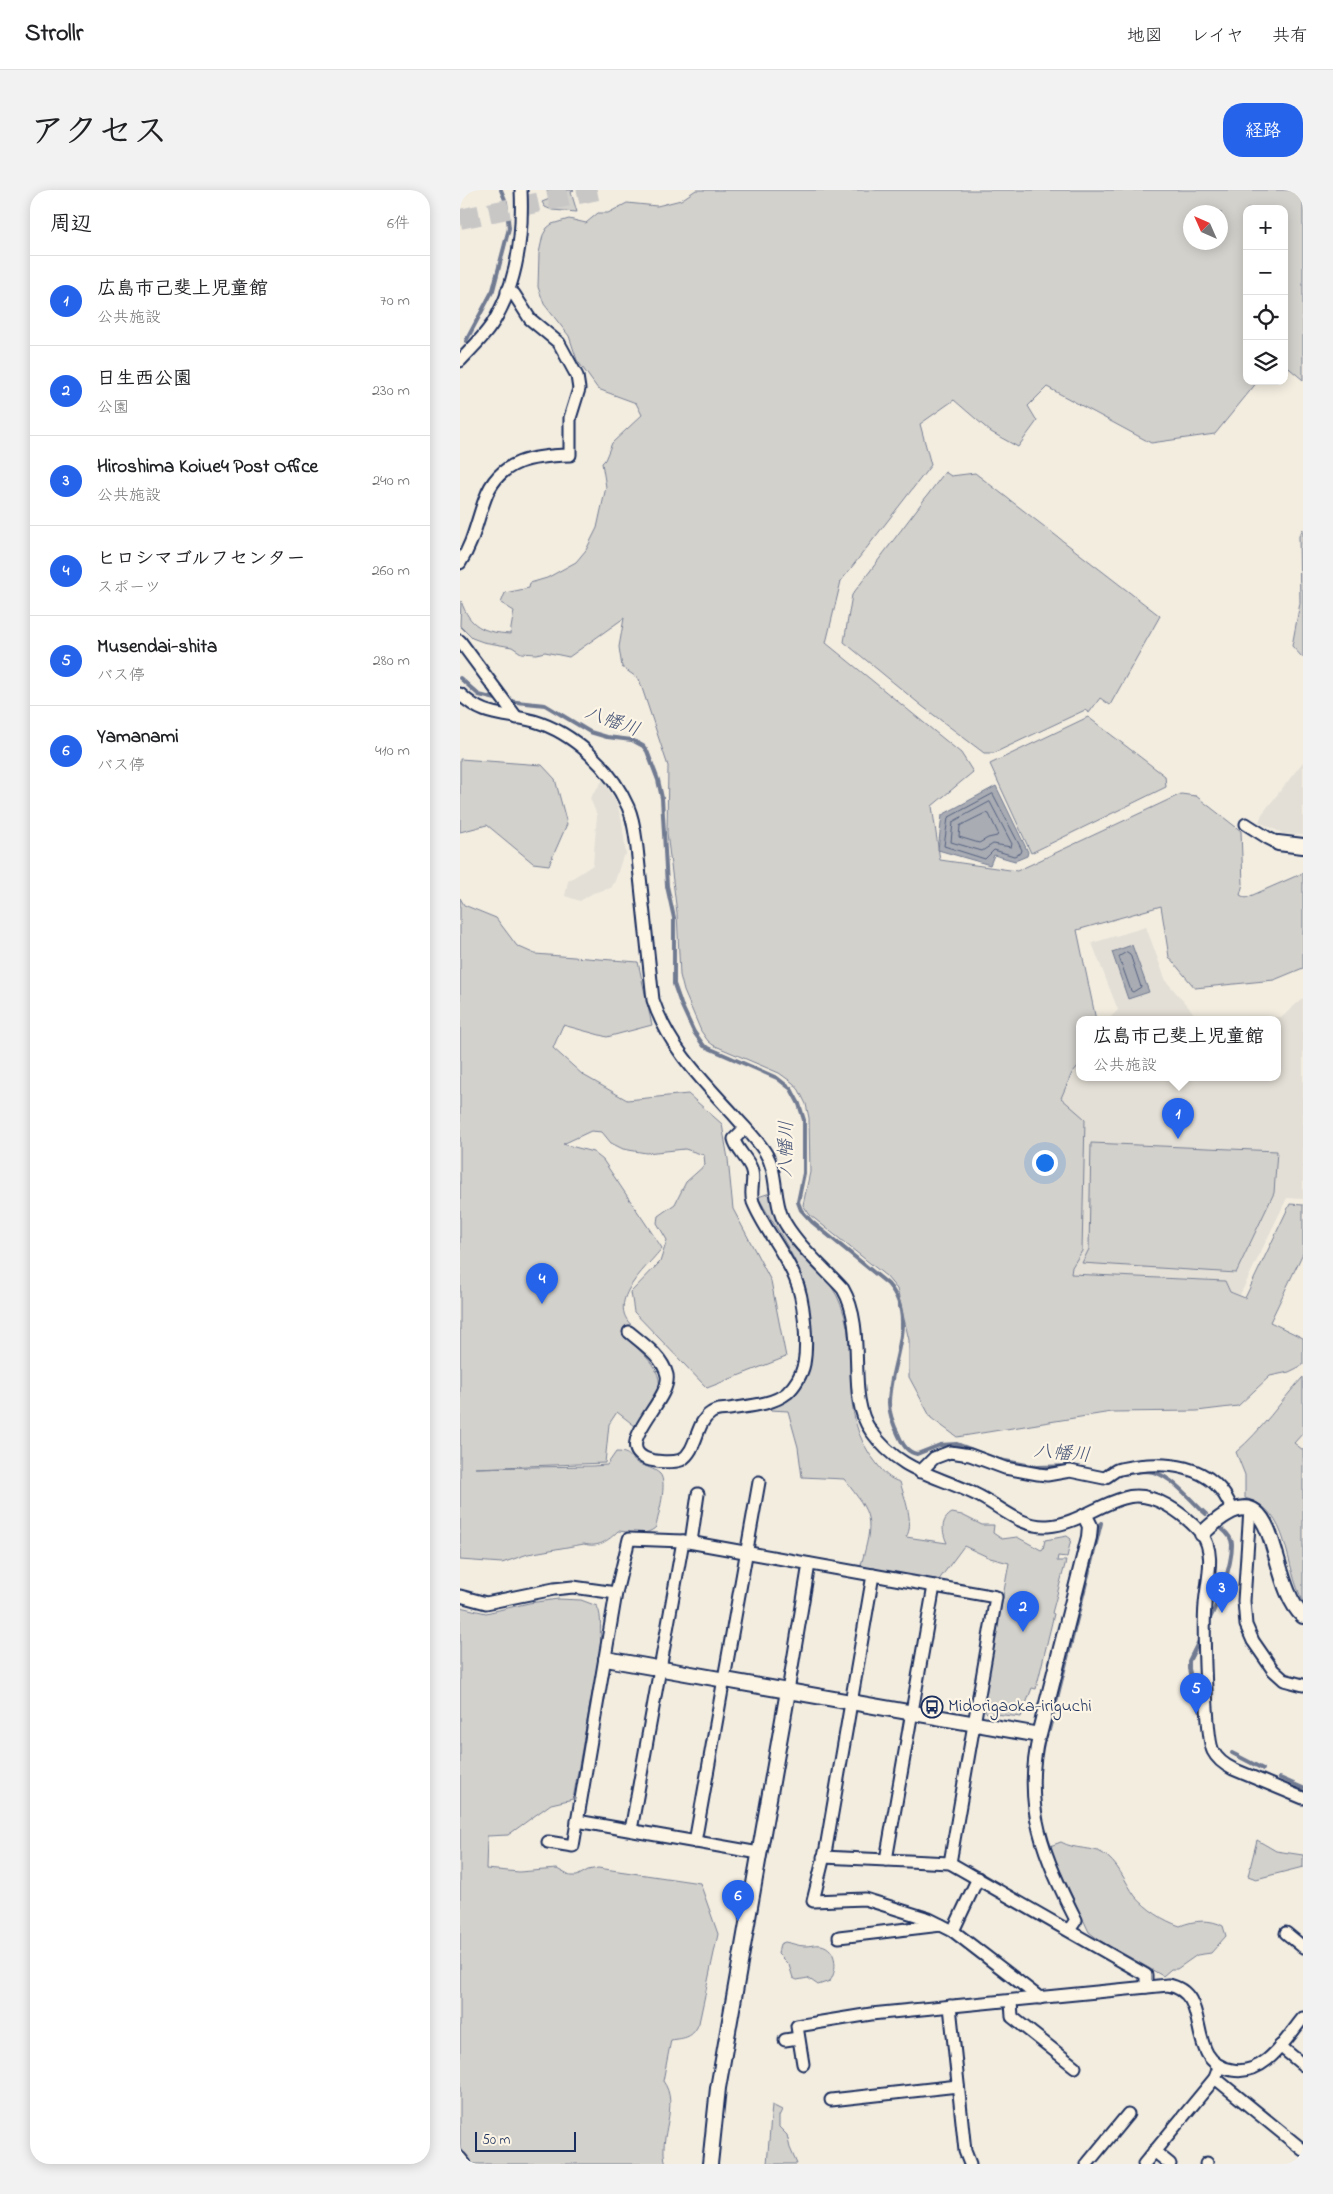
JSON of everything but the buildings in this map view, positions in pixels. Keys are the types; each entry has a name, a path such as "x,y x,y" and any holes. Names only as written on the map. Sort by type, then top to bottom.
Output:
{"street":[{"path":"460,361 494,322 507,291 516,264 522,228 521,190"},
{"path":"460,564 471,545 488,490 501,473 514,464 538,456 570,455 570,418 579,389 577,376 559,343 530,319 514,294 507,291"},
{"path":"460,641 516,718"},
{"path":"460,694 479,709 491,714 544,725 578,744 599,764 628,806 634,826 637,848 653,1000 660,1021 696,1074 765,1152 773,1168 780,1208 785,1224 843,1289 851,1305 855,1325 860,1404 865,1422 877,1439 891,1453 920,1472 977,1494 1011,1516 1035,1525 1062,1524 1085,1516 1124,1498 1144,1496 1174,1510 1202,1534 1209,1559 1204,1621 1212,1750 1225,1764 1233,1769 1303,1798"},
{"path":"1246,824 1278,842 1303,846"},
{"path":"629,1332 658,1359 667,1374 667,1381 660,1400 638,1430 636,1436 637,1448 640,1454 649,1459 681,1460 688,1454 709,1414 716,1410 751,1406 777,1399 790,1390 798,1378 804,1363 806,1342 799,1288 793,1272 753,1201 753,1172 734,1139 745,1128"},
{"path":"920,1472 934,1458 950,1452 970,1455 1005,1468 1047,1475 1070,1471 1104,1478 1112,1473 1167,1465 1187,1467 1204,1475 1223,1491 1232,1510"},
{"path":"695,1842 759,1482"},
{"path":"631,1830 660,1669 698,1494"},
{"path":"1202,1534 1219,1518 1232,1510 1238,1508 1259,1514 1266,1524 1286,1592 1296,1609 1303,1616"},
{"path":"1250,1510 1244,1607 1246,1625 1264,1659 1277,1675 1288,1682 1303,1685"},
{"path":"1069,1930 1076,1920 1047,1856 1036,1820 1033,1772 1039,1735 1088,1537 1090,1526 1085,1516"},
{"path":"548,1842 573,1846 616,1593 629,1539 687,1542 996,1597 950,1863"},
{"path":"710,2164 718,2088 809,1564"},
{"path":"873,1575 823,1857 813,1901 865,1899 929,1918 953,1931 1040,1998"},
{"path":"886,1860 934,1586"},
{"path":"460,1596 486,1603 573,1587 616,1593"},
{"path":"606,1659 1039,1735"},
{"path":"578,1821 759,1853"},
{"path":"823,1857 950,1863 1146,1975 1146,1987"},
{"path":"953,1931 978,1878"},
{"path":"839,1937 943,1925"},
{"path":"1286,1933 1303,1947"},
{"path":"803,2064 797,2026 818,2021 950,2006 1173,1986 1186,1994 1192,2003 1207,2054 1217,2072 1303,2150"},
{"path":"1010,2001 1012,2017 1075,2067"},
{"path":"950,2006 965,2151 969,2164"},
{"path":"1144,2164 1217,2072 1254,2069 1270,2057 1303,2018"},
{"path":"785,2040 798,2038"},
{"path":"1280,2046 1303,2065"},
{"path":"831,2100 958,2086"},
{"path":"1087,2164 1128,2114"},
{"path":"1154,2152 1170,2164"},
{"path":"460,2158 465,2164"}],"shaded area":[{"path":"547,190 574,190 571,192 577,212 552,210 545,207 542,202 552,198"},
{"path":"696,190 1303,190 1303,380 1288,367 1288,205 1243,205 1243,385 1255,385 1215,434 1151,443 1047,387 1028,406 1037,421 1018,447 991,432 954,400 920,424 931,465 841,581 826,643 961,753 973,772 932,806 940,860 1017,871 1181,794 1196,796 1241,831 1243,884 1240,895 1246,898 1303,873 1303,968 1274,980 1195,988 1169,957 1161,906 1077,930 1095,1016 1076,1016 1076,1068 1061,1098 1085,1119 1082,1251 1072,1267 1071,1274 1225,1281 1230,1292 1245,1298 1290,1204 1303,1205 1303,1253 1270,1322 1303,1338 1303,1365 1289,1372 1270,1376 1238,1406 1197,1411 1111,1412 957,1437 931,1418 909,1377 909,1340 897,1289 886,1276 810,1215 803,1205 810,1172 809,1118 806,1104 799,1090 779,1073 713,1045 708,1041 701,1031 684,991 680,975 677,913 667,833 668,766 639,679 622,667 619,647 624,618 569,657 545,652 536,654 521,653 512,647 472,638 460,626 461,601 469,617 479,627 492,632 510,634 514,611 501,603 505,593 529,588 530,583 547,578 576,562 586,550 597,528 606,487 602,463 612,443 642,415 636,403 598,389 577,360 569,336 544,304 538,287 539,253 543,235 547,228 552,224 569,219 586,223 598,213 608,213 627,203 657,206 681,200"},
{"path":"945,472 951,476 975,473 1160,616 1110,705 1100,698 1089,713 1085,710 994,753 984,753 922,706 844,642 852,595"},
{"path":"1303,529 1303,658 1292,646 1300,603 1299,536"},
{"path":"1088,717 1165,776 1166,787 1031,853 990,764"},
{"path":"460,759 542,765 555,779 567,824 549,865 533,863 487,825 460,832"},
{"path":"1303,762 1303,835 1284,834 1259,822 1262,814"},
{"path":"603,780 617,804 622,821 626,855 623,856 611,888 593,893 580,901 565,896 568,881 593,865 597,815 590,798"},
{"path":"460,898 464,905 496,918 517,946 535,954 638,962 652,1025 607,1037 563,1025 553,1048 583,1075 627,1100 688,1094 722,1124 733,1209 771,1281 786,1357 707,1388 634,1312 631,1292 660,1262 667,1240 657,1223 658,1216 675,1204 686,1182 705,1165 704,1155 685,1149 646,1153 623,1149 611,1143 602,1132 591,1131 563,1144 593,1152 603,1160 662,1248 630,1287 623,1309 627,1319 636,1329 622,1334 643,1354 656,1370 659,1388 656,1398 635,1426 617,1412 609,1424 605,1463 475,1468 607,1465 616,1452 621,1452 627,1454 639,1464 653,1469 660,1474 663,1484 662,1499 656,1527 648,1532 618,1531 607,1541 598,1544 584,1544 528,1554 502,1563 460,1560"},
{"path":"1146,927 1166,981 1196,1016 1112,1016 1118,1010 1092,943"},
{"path":"1303,998 1303,1199 1287,1198 1240,1295 1230,1292 1225,1281 1071,1274 1072,1267 1082,1251 1061,1098 1076,1068 1076,1081 1281,1081 1281,1017"},
{"path":"1091,1143 1277,1151 1274,1193 1236,1273 1082,1263 1089,1249"},
{"path":"770,1193 777,1221 785,1236 826,1279 837,1296 845,1317 849,1338 852,1402 856,1423 864,1444 877,1464 887,1475 900,1482 909,1518 906,1537 947,1543 943,1526 945,1519 952,1513 962,1515 982,1525 994,1525 993,1533 1002,1539 1017,1537 1041,1550 1045,1540 1067,1536 1071,1539 1067,1557 1058,1556 1057,1561 1066,1561 1052,1613 1054,1614 1036,1689 1032,1688 1021,1717 987,1713 983,1708 1009,1563 990,1558 964,1546 938,1581 863,1568 864,1566 861,1565 869,1527 866,1510 861,1502 844,1479 802,1477 798,1447 788,1411 770,1410 770,1408 785,1402 803,1384 811,1359 810,1318 806,1289 799,1269 758,1197"},
{"path":"1303,1377 1303,1433 1294,1443 1303,1450 1303,1601 1279,1527 1271,1514 1260,1504 1245,1498 1245,1475 1236,1452 1263,1425"},
{"path":"558,1599 581,1600 597,1606 600,1620 601,1644 573,1799 551,1804 508,1835 487,1836 486,1869 519,1872 557,1869 570,1876 577,1876 588,1870 598,1868 700,1883 718,1934 697,2028 684,2038 671,2040 663,2081 668,2090 670,2100 664,2143 666,2164 470,2164 460,2148 460,1607 486,1613 529,1603"},
{"path":"1257,1840 1276,1851 1303,1855 1303,1867 1256,1879 1248,1876"},
{"path":"1061,1842 1066,1845 1098,1851 1108,1857 1117,1867 1135,1896 1162,1918 1180,1926 1191,1922 1213,1922 1223,1926 1226,1936 1211,1953 1197,1955 1177,1969 1171,1969 1163,1976 1099,1940 1089,1932 1053,1855 1050,1846"},
{"path":"785,1942 802,1946 821,1945 830,1950 835,1966 830,1981 818,1985 808,1978 797,1980 793,1978 789,1965 778,1954 780,1944"},
{"path":"772,2105 782,2110 779,2116 779,2127 787,2135 797,2164 767,2164"}],"water":[{"path":"996,786 1028,852 1027,856 1015,861 994,855 990,865 938,850 942,815"},
{"path":"1132,945 1149,992 1128,999 1112,952"}],"waterway":[{"name":"八幡川","path":"466,341 493,290 509,228 506,202 501,190"},
{"name":"八幡川","path":"460,678 479,695 500,700"},
{"name":"八幡川","path":"507,701 545,705 590,732 607,737 632,740 643,746 647,751 658,780 662,798 667,886 674,918 674,984 681,1004 694,1032 704,1046 777,1078 791,1089 799,1104 804,1120 804,1173 798,1202 801,1210 812,1222 888,1284 897,1298 901,1312 902,1327 890,1388 889,1403 892,1420 904,1445 908,1450 917,1454 940,1445 957,1444 1000,1460 1037,1467 1074,1466"},
{"name":"八幡川","path":"1123,1474 1146,1471 1164,1476 1206,1514"},
{"path":"1049,1730 1101,1523"},
{"name":"八幡川","path":"1208,1622 1224,1585 1230,1563 1231,1540 1222,1529"},
{"name":"八幡川","path":"1199,1710 1189,1669 1189,1661 1201,1637"},
{"name":"八幡川","path":"1232,1753 1263,1769"},
{"name":"八幡川","path":"1280,1778 1303,1788"}],"tunnel":[{"path":"460,219 598,190"}],"place":[{"name":"広島市己斐上児童館","path":"1178,1139"},
{"name":"ヒロシマゴルフセンター","path":"542,1304"},
{"name":"Hiroshima Koiue4 Post Office","path":"1222,1613"},
{"name":"日生西公園","path":"1023,1632"},
{"name":"Midorigaoka-iriguchi","path":"932,1707"},
{"name":"Musendai-shita","path":"1196,1714"},
{"name":"Yamanami","path":"738,1921"}]}
